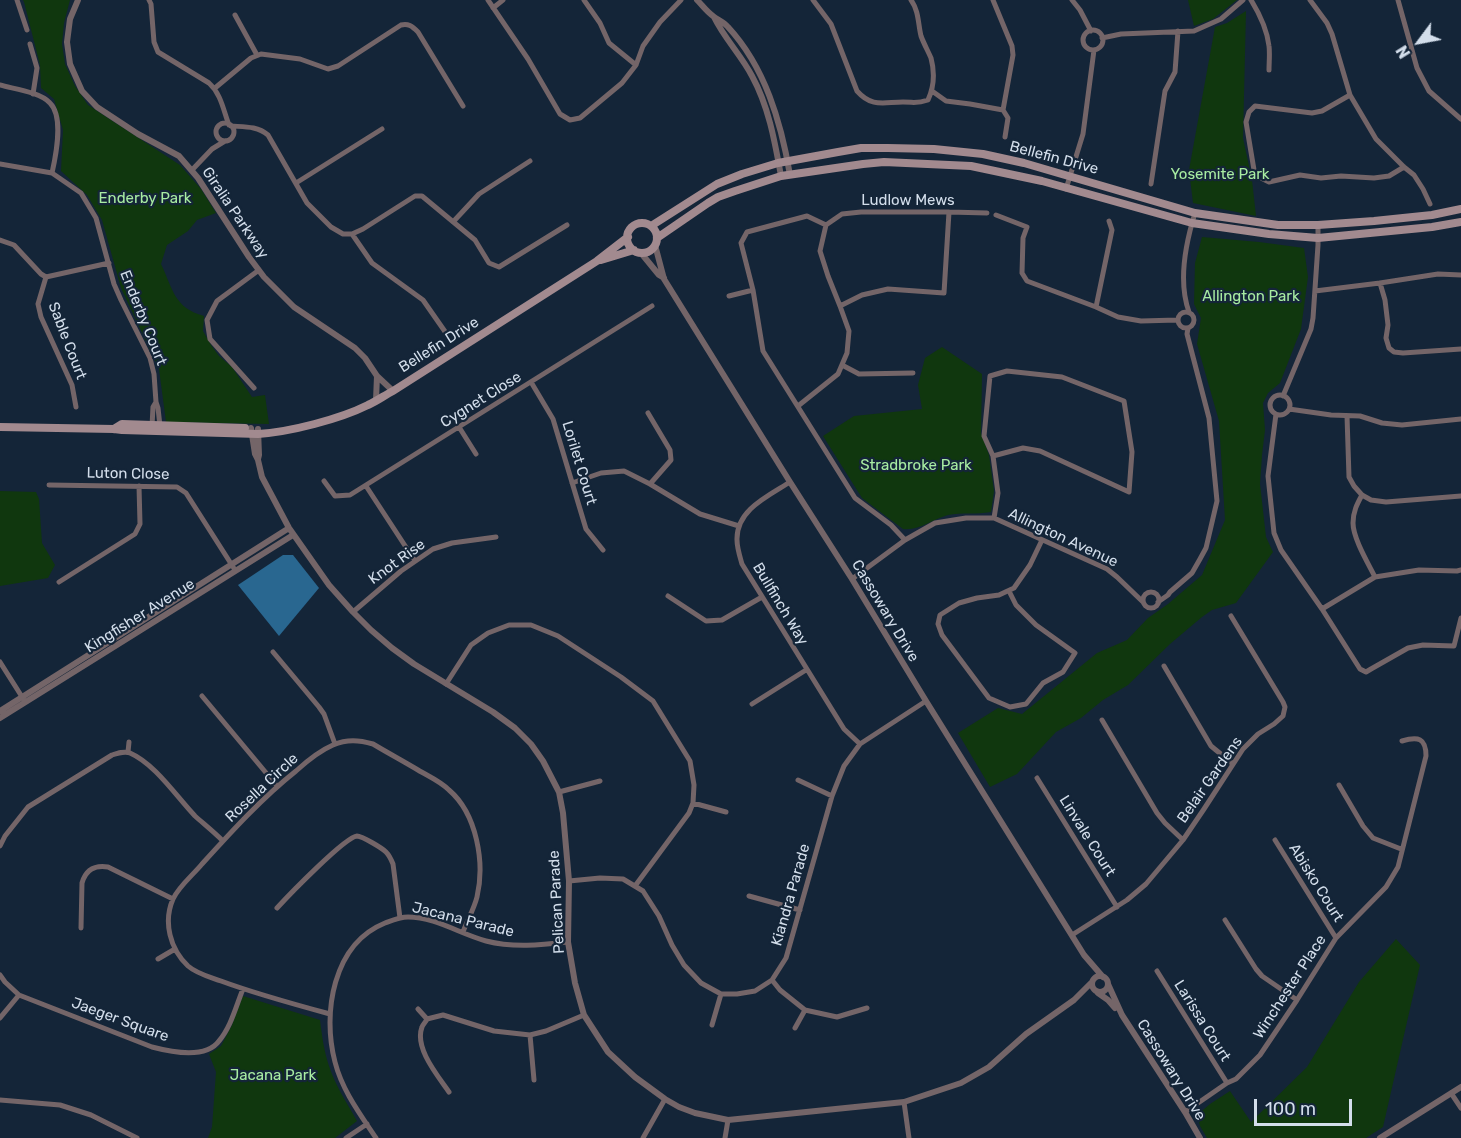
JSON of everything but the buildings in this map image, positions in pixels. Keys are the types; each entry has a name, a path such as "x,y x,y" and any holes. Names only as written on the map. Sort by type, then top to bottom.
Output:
{"main road":[{"name":"Bellefin Drive","path":"651,226 717,184 742,174 778,163 861,148 934,149 983,154 1024,163 1195,213 1278,225 1318,225 1432,215 1461,209"},
{"name":"Bellefin Drive","path":"656,242 718,198 781,176 884,162 971,166 1041,181 1192,223 1269,234 1318,238 1461,222"},
{"path":"644,223 654,229 656,242 649,251 637,252 629,245 628,237 628,232 632,227 644,223"},
{"name":"Bellefin Drive","path":"0,428 156,428 275,433 307,426 369,405 393,391 597,261 628,237"},
{"name":"Bellefin Drive","path":"597,261 637,252"}],"street":[{"path":"17,0 27,30"},
{"name":"Giralia Parkway","path":"78,0 70,19 67,42 70,64 82,91 97,107 138,134 179,156 198,178 249,258 282,296 294,307 355,348 377,376 393,391"},
{"path":"149,0 154,42 158,52 209,82 215,88 234,134"},
{"path":"488,0 528,59 560,114 570,120 580,118 622,83 636,65 644,46 660,22 681,0"},
{"path":"493,8 503,0"},
{"path":"584,0 600,22 609,44 636,65"},
{"path":"697,0 725,23 745,48 759,71 774,110 790,175"},
{"path":"813,0 831,24 857,91 864,99 878,103 917,104 928,100 934,74 931,58 922,38 917,12 911,0"},
{"path":"993,0 1012,46 1013,55 1003,110 1008,118 1005,137"},
{"path":"1072,0 1091,30 1098,32 1102,38 1102,45 1094,50 1085,46 1083,40 1085,34 1091,30"},
{"path":"1102,38 1121,34 1194,31 1221,19 1243,0"},
{"path":"1251,0 1266,31 1270,47 1269,70"},
{"path":"1310,0 1332,34 1350,95 1376,139 1414,175 1430,204"},
{"path":"1398,0 1417,68 1429,91 1461,119"},
{"path":"236,15 257,55"},
{"path":"714,16 719,29 747,66 764,103 781,176"},
{"path":"215,88 251,58 261,54 300,59 328,69 338,66 400,25 406,24 418,32 463,106"},
{"path":"1151,184 1166,91 1175,72 1179,31"},
{"path":"30,44 37,68 33,94"},
{"path":"1066,189 1083,134 1094,50"},
{"path":"0,85 33,94 49,102 56,113 57,151 52,173"},
{"path":"932,90 946,101 1003,110"},
{"path":"1350,95 1322,111 1312,113 1255,106 1249,112 1246,122 1254,170 1261,178 1269,182 1300,175 1321,178 1341,176 1374,178 1389,176 1404,167"},
{"path":"224,111 216,132 218,137 225,141"},
{"path":"218,128 222,124 258,128 268,135 308,203 331,228 343,234 352,234 363,229 414,196 422,196 475,240 489,263 499,267 567,225"},
{"path":"192,170 212,149 231,139 234,134 246,127"},
{"path":"296,183 382,129"},
{"path":"212,149 218,137"},
{"path":"453,222 478,195 530,160"},
{"name":"Enderby Court","path":"0,164 52,173 81,193 96,218 114,284 150,358 154,374 156,402 153,407 156,428"},
{"name":"Ludlow Mews","path":"826,225 842,214 861,212 987,213"},
{"path":"840,306 862,295 888,289 944,293 949,212"},
{"path":"1189,312 1180,314 1178,323 1182,328 1188,328 1194,322 1185,303 1184,268 1189,231 1195,213"},
{"path":"996,215 1027,227 1023,238 1022,273 1027,281 1118,317 1141,321 1178,320"},
{"path":"798,406 838,374 847,353 849,331 820,251 826,225 807,216 747,232 741,243 753,290 763,351 855,498 891,525 905,540"},
{"path":"1096,307 1112,230 1109,221"},
{"path":"1283,396 1309,335 1313,318 1318,225"},
{"path":"352,234 372,263 423,300 446,333"},
{"path":"0,240 14,245 46,277 108,263"},
{"name":"Cassowary Drive","path":"656,242 664,279"},
{"name":"Cassowary Drive","path":"637,252 664,279 852,579 1072,935 1084,956 1092,981"},
{"path":"254,388 210,339 207,320 217,301 259,270"},
{"path":"1315,291 1438,274 1461,275"},
{"name":"Sable Court","path":"46,277 38,304 41,317 72,386 76,407"},
{"path":"1380,283 1385,300 1388,325 1386,338 1389,348 1394,352 1403,353 1461,349"},
{"path":"729,296 753,290"},
{"name":"Cygnet Close","path":"324,481 335,496 350,495 652,306"},
{"path":"1170,592 1156,594 1151,592 1145,595 1143,602 1150,608 1155,606 1192,573 1206,548 1217,501 1209,418 1187,334 1188,328"},
{"path":"842,365 859,374 913,373"},
{"path":"993,456 1023,448 1040,451 1129,492 1132,452 1124,401 1062,377 1006,370 990,376 984,436 993,456 998,493 994,518"},
{"path":"376,400 377,376"},
{"name":"Lorilet Court","path":"531,382 553,419 586,529 603,550"},
{"path":"1289,409 1289,401 1283,396 1278,395 1271,400 1271,408 1276,414 1268,476 1274,533 1281,550 1360,669 1366,672 1408,648 1423,645 1454,646 1461,618"},
{"path":"1276,414 1283,414 1289,409"},
{"path":"1289,409 1310,413 1360,416 1382,423 1402,425 1461,419"},
{"path":"648,413 670,450 671,460 650,484"},
{"path":"1347,416 1349,477 1362,495 1371,500 1386,502 1461,496"},
{"path":"459,428 476,454"},
{"name":"Pelican Parade","path":"255,431 262,477 293,535 329,585 353,612 392,648 515,728 531,744 543,761 559,792 563,813 569,881 568,942 574,983 584,1015 608,1052 665,1100 695,1113 728,1120 904,1102 961,1083 980,1073 1026,1034 1074,1000 1092,981"},
{"path":"572,483 601,473 624,471 700,514 739,526 750,508 790,482"},
{"name":"Luton Close","path":"49,485 177,487 186,493 233,567"},
{"path":"59,582 135,534 140,524 139,486"},
{"path":"366,486 416,561"},
{"path":"1362,495 1354,510 1352,524 1375,577"},
{"name":"Allington Avenue","path":"852,579 905,540 935,524 966,518 994,518 1107,569 1143,602"},
{"name":"Bullfinch Way","path":"739,526 737,541 742,564 844,729 860,744"},
{"name":"Kingfisher Avenue","path":"0,711 23,699 233,567 289,528"},
{"name":"Kingfisher Avenue","path":"233,567 293,535"},
{"name":"Knot Rise","path":"353,612 382,586 433,549 452,543 496,537"},
{"path":"1009,591 1016,605 1036,625 1075,653 1063,672 1043,683 1026,704 1010,707 989,698 942,635 938,624 940,615 959,603 999,595 1014,588 1025,573 1042,540"},
{"path":"1322,609 1375,577 1419,570 1461,570"},
{"name":"Allington Avenue","path":"1132,590 1145,595"},
{"path":"1156,594 1158,602"},
{"path":"668,596 706,621 723,620 762,597"},
{"name":"Belair Gardens","path":"1072,935 1117,907 1146,884 1183,840 1249,742 1283,716 1285,707 1278,692 1231,616"},
{"path":"446,684 471,645 488,633 509,625 531,625 558,636 653,701 690,762 694,785 693,803 689,813 635,886"},
{"path":"273,652 324,714 335,744"},
{"path":"0,662 23,699"},
{"path":"1164,666 1211,746 1233,764"},
{"path":"752,704 806,670"},
{"path":"202,696 277,786"},
{"name":"Kingfisher Avenue","path":"0,718 23,699"},
{"name":"Kiandra Parade","path":"772,980 786,958 832,796 844,766 860,744 926,701"},
{"path":"1102,720 1157,813 1183,840"},
{"name":"Winchester Place","path":"1185,1112 1236,1079 1260,1055 1336,939 1386,887 1398,867 1426,756 1426,748 1418,738 1402,741"},
{"name":"Rosella Circle","path":"175,949 168,927 169,915 173,899 182,886 277,786 322,750 335,744 355,740 373,744 440,783 462,804 472,823 480,870 476,900 463,932"},
{"path":"128,752 129,742"},
{"path":"0,846 4,836 28,807 112,754 120,752 128,752 142,760 194,815 223,841"},
{"name":"Linvale Court","path":"1037,778 1117,907"},
{"path":"798,780 832,796"},
{"path":"559,792 600,781"},
{"path":"1339,785 1372,838 1401,849"},
{"path":"693,803 726,812"},
{"path":"277,908 346,842 356,836 384,850 390,857 393,864 400,918"},
{"name":"Abisko Court","path":"1275,840 1336,939"},
{"path":"81,928 82,883 88,870 93,868 108,867 173,899"},
{"path":"569,881 600,878 623,879 643,891 684,965 701,983 722,994 755,991 772,980 780,990 805,1010 837,1017 867,1008"},
{"path":"749,896 800,910"},
{"name":"Jacana Parade","path":"376,1138 344,1085 335,1062 330,1034 333,991 345,960 356,943 376,926 400,918 419,918 486,941 518,945 568,942"},
{"path":"1225,920 1262,976 1297,1000"},
{"path":"158,959 175,949 190,968 208,977 330,1014"},
{"name":"Cassowary Drive","path":"1084,956 1103,976"},
{"name":"Larissa Court","path":"1157,971 1227,1083"},
{"name":"Jaeger Square","path":"0,975 4,982 19,995 152,1047 174,1052 207,1051 219,1043 229,1025 243,989"},
{"path":"1097,976 1103,976 1108,984 1106,991 1096,992 1092,988 1092,981 1097,976"},
{"name":"Cassowary Drive","path":"1108,984 1122,1015 1200,1138"},
{"name":"Cassowary Drive","path":"1096,992 1108,1000 1122,1015"},
{"name":"Pelican Parade","path":"1074,1000 1096,992"},
{"path":"712,1025 722,994"},
{"path":"0,1018 19,995"},
{"path":"418,1009 427,1019"},
{"path":"795,1028 805,1010"},
{"path":"449,1092 428,1061 421,1044 422,1028 427,1019 443,1015 494,1031 530,1035 546,1031 584,1015"},
{"path":"530,1035 534,1080"},
{"path":"1380,1138 1461,1087"},
{"path":"1451,1093 1461,1108"},
{"path":"0,1100 60,1105 91,1115 137,1138"},
{"path":"643,1138 665,1100"},
{"path":"904,1102 909,1138"},
{"path":"725,1138 728,1120"},
{"path":"346,1138 367,1124"}],"green space":[{"name":"Enderby Park","path":"23,0 70,0 62,44 65,64 75,86 88,105 180,165 201,189 216,213 197,220 188,231 167,245 161,264 180,303 204,316 203,331 219,356 232,367 252,397 265,395 269,424 166,422 159,369 121,288 102,220 87,195 61,171 63,130 54,99 41,88 40,65"},
{"path":"1188,0 1237,0 1213,19 1194,26"},
{"name":"Yosemite Park","path":"1246,11 1243,138 1252,180 1256,216 1193,203 1189,170 1215,27 1227,23"},
{"name":"Allington Park","path":"1202,237 1304,248 1308,277 1301,329 1280,383 1268,393 1263,403 1265,430 1260,484 1266,537 1273,552 1236,603 1212,610 1202,617 1128,685 1103,700 1081,718 1056,732 1017,774 990,787 958,733 998,708 1022,714 1097,653 1127,640 1148,618 1202,575 1225,520 1219,421 1197,344 1201,318 1194,304 1195,263"},
{"name":"Stradbroke Park","path":"942,347 982,374 981,433 989,455 994,491 991,512 948,515 920,527 903,529 862,498 823,436 854,416 922,409 918,385 925,358"},
{"path":"0,491 36,492 39,499 42,543 55,565 48,578 0,586"},
{"path":"1396,939 1420,965 1383,1127 1366,1138 1207,1138 1197,1115 1210,1104 1230,1091 1251,1122 1307,1067 1359,982"},
{"name":"Jacana Park","path":"243,996 320,1020 327,1060 357,1121 335,1138 208,1138 212,1127 216,1072 209,1054 221,1046"}],"water":[{"path":"283,555 293,555 319,588 279,636 238,585"}]}
